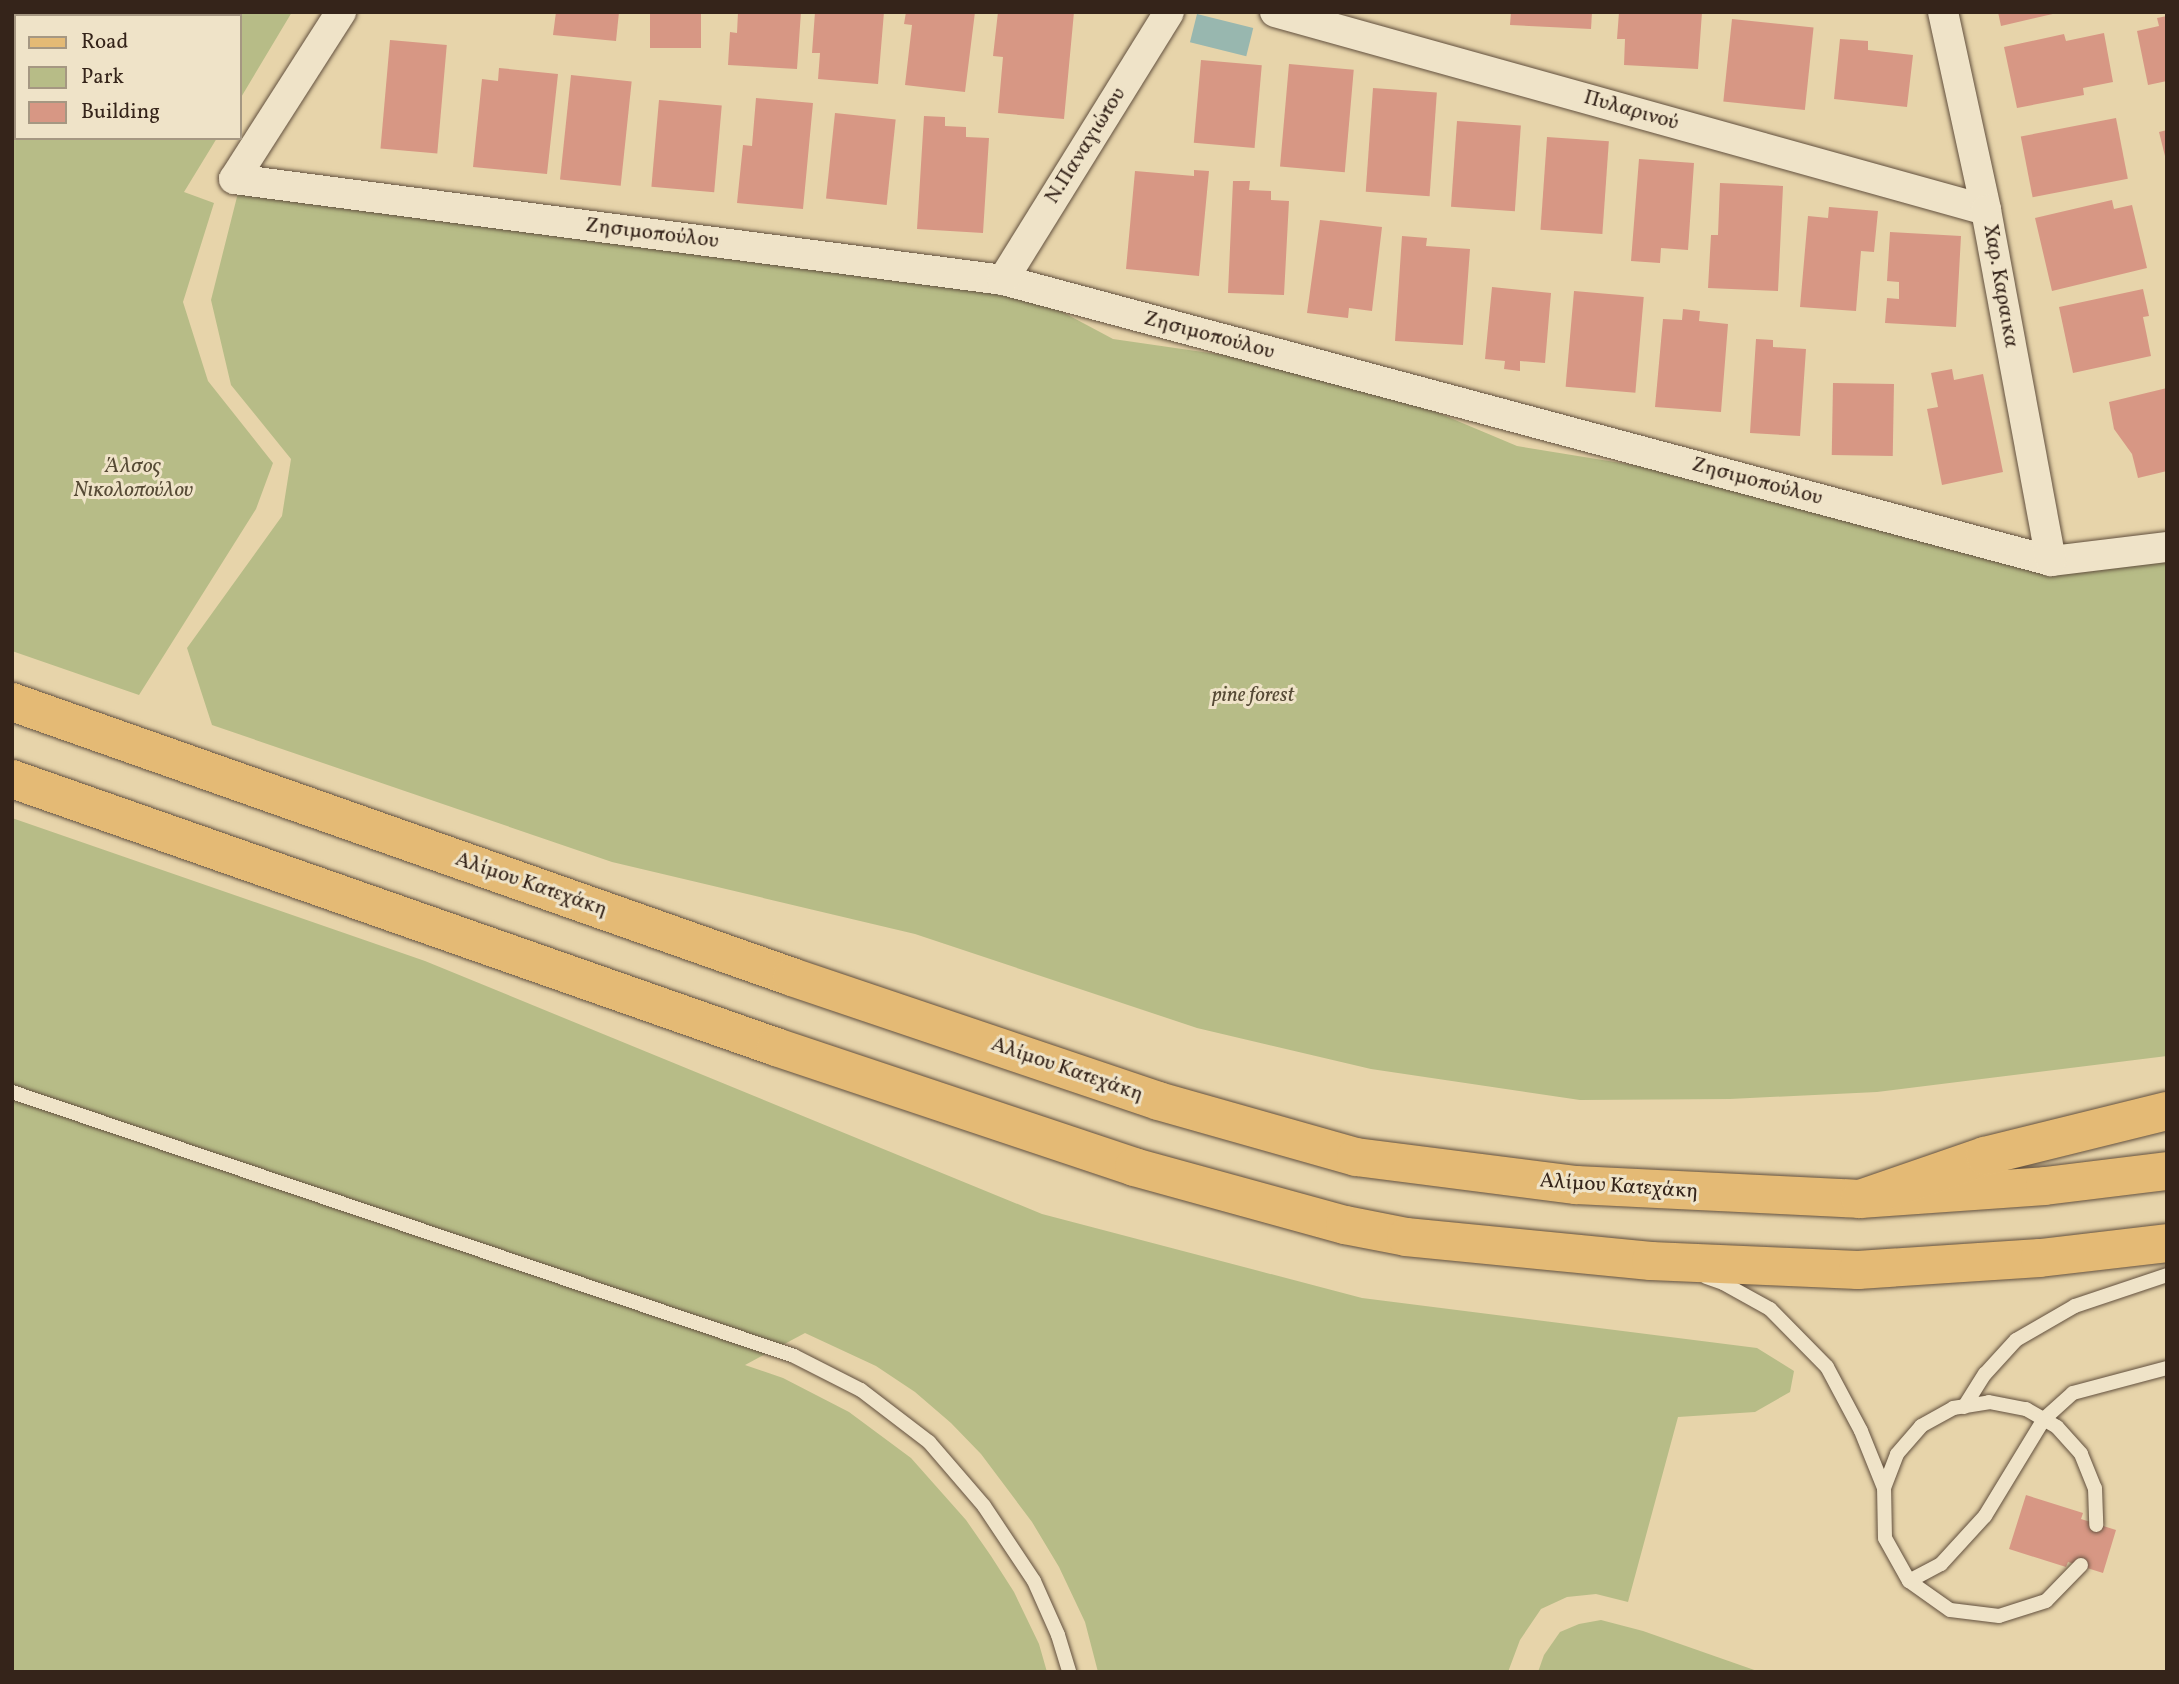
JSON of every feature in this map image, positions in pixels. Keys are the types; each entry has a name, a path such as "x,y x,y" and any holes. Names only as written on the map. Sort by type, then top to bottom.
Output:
{"main road":[{"name":"Αλίμου Κατεχάκη","path":"12,702 779,972 1144,1097 1343,1153 1576,1185 1860,1199 2045,1186 2167,1171"},
{"path":"12,779 776,1046 1195,1185 1345,1226 1406,1237 1651,1261 1858,1270 2040,1258 2167,1243"},
{"path":"1860,1199 1985,1156 2167,1111"}],"street":[{"name":"Ζησιμοπούλου","path":"341,12 234,179 1003,280 2051,561 2167,547"},
{"name":"Ν.Παναγιώτου","path":"1003,280 1169,12"},
{"name":"Πυλαρινού","path":"1275,12 1986,210"},
{"name":"Χαρ. Καραικα","path":"1943,12 1986,210 2051,561"}],"lane":[{"path":"12,1092 794,1356 861,1390 929,1442 996,1524 1034,1581 1058,1635 1069,1672"},
{"path":"1651,1261 1723,1283 1770,1309 1827,1367 1861,1431 1884,1488 1885,1538 1909,1581 1950,1609 1999,1616 2046,1601 2081,1565"},
{"path":"1964,1406 1985,1374 2016,1340 2075,1307 2167,1275"},
{"path":"1909,1581 1941,1564 1985,1516 2044,1419 2073,1392 2167,1368"},
{"path":"1884,1488 1897,1454 1922,1426 1953,1408 1989,1402 2026,1409 2044,1419 2057,1427 2081,1454 2095,1488 2096,1525"}],"green space":[{"name":"Άλσος Νικολοπούλου","path":"12,12 292,12 242,96 242,14 14,14 14,140 216,140 184,192 214,203 183,302 208,381 273,463 256,509 139,695 12,651"},
{"name":"pine forest","path":"241,181 1006,282 1113,339 1341,372 1517,446 1775,488 1987,545 2167,541 2167,1056 1877,1092 1730,1099 1580,1100 1371,1069 1197,1028 915,934 612,862 212,725 187,648 282,516 291,459 231,385 211,300"},
{"path":"12,818 425,961 1042,1214 1362,1298 1757,1348 1794,1371 1790,1392 1755,1412 1678,1417 1628,1602 1596,1594 1567,1597 1541,1609 1520,1640 1508,1672 1098,1672 1085,1622 1059,1567 1032,1522 981,1454 915,1392 876,1366 805,1333 745,1365 783,1378 849,1412 911,1458 966,1520 1014,1592 1039,1644 1047,1672 12,1672"},
{"path":"1601,1620 1643,1631 1760,1672 1538,1672 1544,1655 1560,1632 1579,1624"}],"water":[{"path":"1197,14 1253,28 1246,56 1190,42"}],"building":[{"path":"556,12 619,12 616,41 553,35"},
{"path":"650,12 701,12 701,48 650,48"},
{"path":"738,12 801,12 797,69 728,65 730,32 737,33"},
{"path":"815,12 884,12 878,84 818,79 820,53 812,53"},
{"path":"906,12 975,12 965,92 905,85 912,25 904,24"},
{"path":"998,12 1074,12 1064,119 998,113 1003,57 993,56"},
{"path":"1511,12 1592,12 1591,29 1510,25"},
{"path":"1619,12 1702,12 1698,69 1624,65 1625,39 1617,39"},
{"path":"1998,12 2057,12 2057,13 2001,26"},
{"path":"2167,16 2167,81 2148,85 2137,31 2159,26 2157,18"},
{"path":"1732,19 1814,28 1805,110 1723,102"},
{"path":"2104,33 2113,82 2083,88 2084,95 2017,108 2004,47 2064,34 2066,41"},
{"path":"1840,39 1868,41 1868,50 1913,55 1907,107 1834,99"},
{"path":"390,40 447,45 437,154 381,149"},
{"path":"1201,60 1262,65 1255,148 1194,143"},
{"path":"1289,64 1354,70 1345,172 1280,167"},
{"path":"499,68 558,74 547,174 473,167 482,79 498,81"},
{"path":"571,75 632,81 621,186 560,179"},
{"path":"1373,88 1437,92 1430,196 1366,192"},
{"path":"756,98 813,103 803,209 737,203 743,145 752,146"},
{"path":"659,100 722,105 714,192 651,187"},
{"path":"835,113 896,119 887,205 826,199"},
{"path":"924,116 945,117 945,126 966,127 966,137 989,138 983,233 917,229"},
{"path":"2116,118 2128,179 2033,197 2021,137"},
{"path":"1457,121 1521,125 1515,211 1451,207"},
{"path":"2167,130 2167,160 2166,160 2159,132"},
{"path":"1547,137 1609,141 1602,234 1541,230"},
{"path":"1639,159 1694,163 1688,250 1661,248 1660,263 1631,261"},
{"path":"1194,170 1209,171 1199,276 1126,269 1135,171 1194,176"},
{"path":"1233,181 1250,181 1249,190 1271,191 1271,200 1289,201 1284,295 1228,293"},
{"path":"1720,183 1783,186 1778,291 1708,288 1711,235 1718,235"},
{"path":"2112,200 2114,209 2132,205 2147,268 2052,291 2035,218"},
{"path":"1829,207 1878,211 1874,252 1861,251 1856,311 1800,307 1808,216 1828,218"},
{"path":"1320,220 1382,227 1372,311 1349,308 1348,318 1307,313"},
{"path":"1890,232 1961,236 1956,327 1885,323 1887,298 1899,299 1899,282 1887,281"},
{"path":"1402,236 1427,238 1426,246 1470,249 1463,345 1395,341"},
{"path":"1492,287 1551,293 1545,363 1520,361 1520,371 1504,369 1505,361 1485,359"},
{"path":"2143,289 2149,316 2143,317 2151,356 2073,373 2059,307"},
{"path":"1574,291 1644,297 1635,393 1566,387"},
{"path":"1683,309 1700,311 1699,321 1728,324 1721,412 1655,407 1663,319 1682,320"},
{"path":"1756,339 1773,340 1773,347 1806,349 1800,436 1750,433"},
{"path":"1952,369 1954,380 1983,374 2003,472 1942,485 1927,409 1938,407 1931,373"},
{"path":"1833,383 1894,384 1893,456 1832,455"},
{"path":"2167,388 2167,471 2138,478 2132,454 2114,429 2109,402"},
{"path":"2026,1495 2083,1513 2081,1519 2116,1530 2103,1573 2068,1562 2066,1567 2009,1549"}]}
